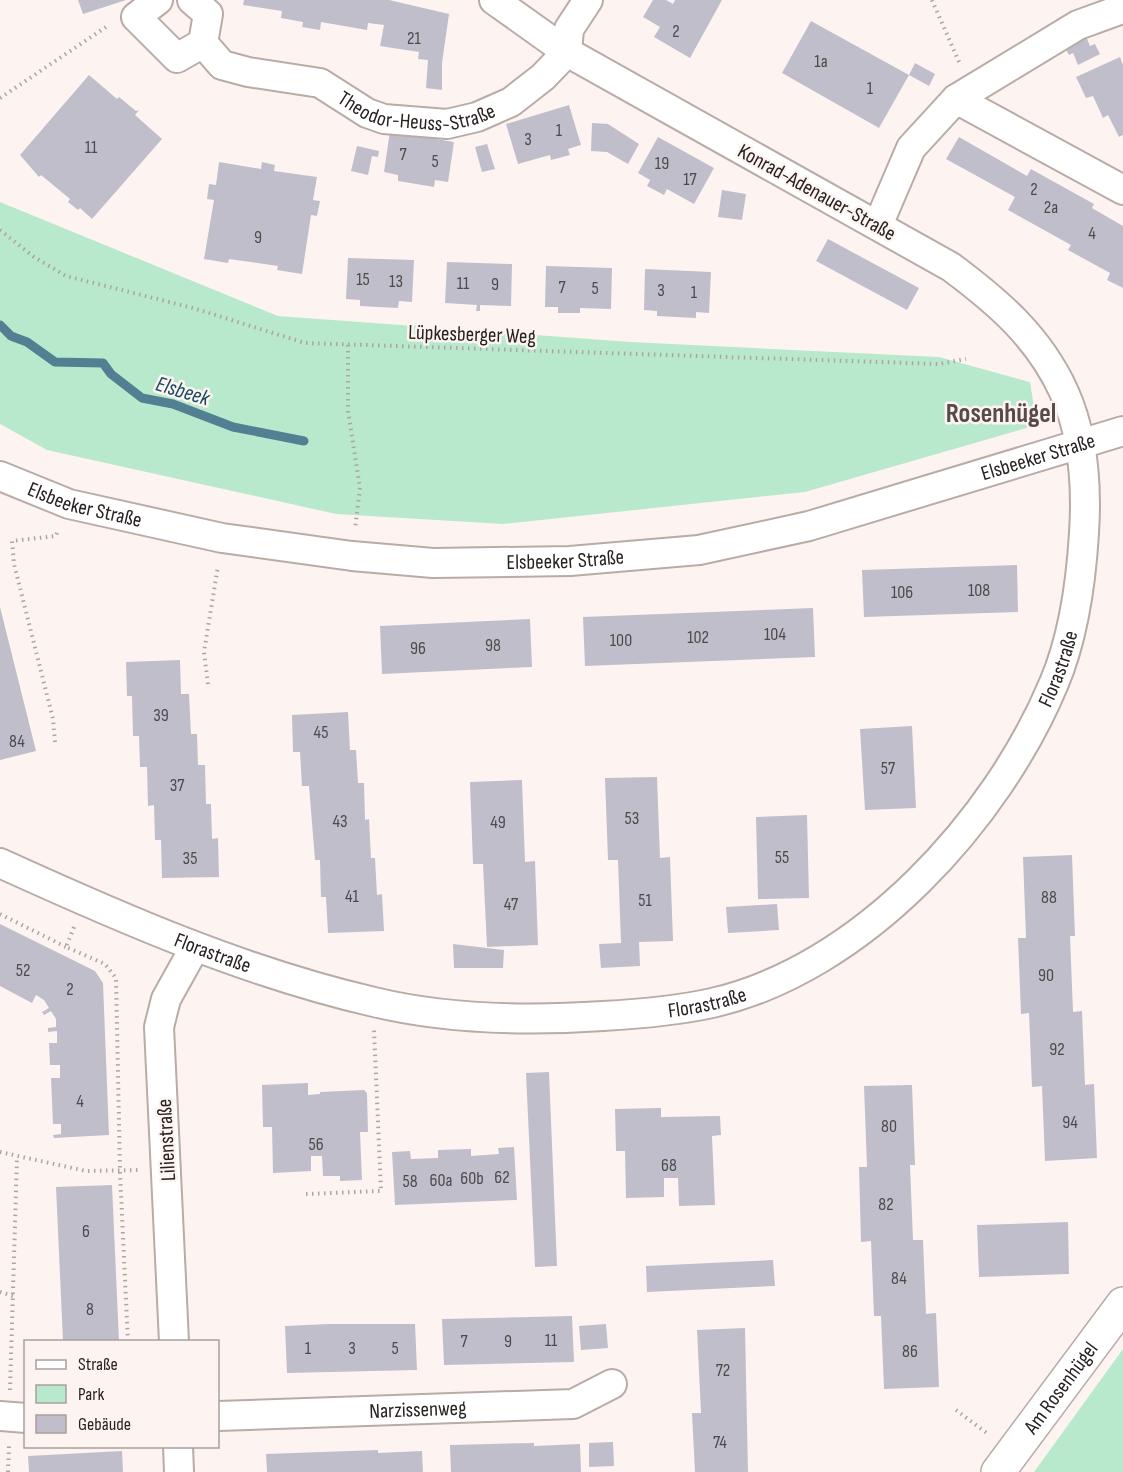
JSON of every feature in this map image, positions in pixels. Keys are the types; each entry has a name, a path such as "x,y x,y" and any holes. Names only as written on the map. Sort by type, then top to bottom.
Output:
{"street":[{"path":"147,8 177,58 203,43 208,14 192,0"},
{"name":"Konrad-Adenauer-Straße","path":"494,0 567,51 951,267 1000,303 1040,350 1064,392 1080,442"},
{"path":"567,51 568,29 588,0"},
{"path":"878,225 911,148 964,94 1078,25 1121,7"},
{"name":"Theodor-Heuss-Straße","path":"203,43 222,65 248,72 320,84 367,113 384,119 447,124 477,117 510,102 543,77 567,51"},
{"path":"964,94 1123,190"},
{"name":"Elsbeeker Straße","path":"0,476 69,504 222,538 352,556 444,563 570,561 699,550 809,526 1123,430"},
{"name":"Florastraße","path":"0,863 195,948 373,1002 462,1015 520,1019 652,1013 712,1003 771,986 837,946 886,911 932,868 981,811 1024,745 1056,680 1081,589 1086,499 1080,442"},
{"name":"Lilienstraße","path":"174,1340 159,1027 166,999 195,948"},
{"name":"Am Rosenhügel","path":"1005,1462 1123,1304"},
{"name":"Narzissenweg","path":"219,1416 573,1404 612,1384"},
{"path":"0,1416 24,1418"},
{"path":"178,1448 179,1472"}],"path":[{"path":"932,0 964,94"},
{"path":"0,98 118,18 147,8"},
{"name":"Lüpkesberger Weg","path":"0,230 34,257 66,276 193,308 305,343 939,364 966,358"},
{"path":"348,345 348,411 360,488 352,556"},
{"path":"55,742 53,719 14,564 12,541 56,536"},
{"path":"207,684 204,652 213,591"},
{"path":"66,946 85,902"},
{"path":"0,914 105,964 116,978 120,1172 128,1340"},
{"path":"306,1194 381,1191 373,1002"},
{"path":"0,1152 17,1158 86,1171 141,1170"},
{"path":"10,1380 17,1158"},
{"path":"0,1293 13,1296"},
{"path":"956,1410 1005,1462"}],"green space":[{"path":"0,202 278,316 631,342 939,357 1030,382 1037,425 805,492 503,524 336,514 47,450 0,424"},
{"path":"1123,1349 1123,1472 1034,1472"}],"building":[{"path":"78,0 126,0 83,14"},
{"path":"244,0 389,0 449,14 442,63 442,90 426,88 428,60 418,59 419,52 380,46 384,25 368,23 367,30 321,22 320,30 302,27 303,22 281,18 282,11 243,5"},
{"path":"653,0 666,0 673,4 675,0 722,0 690,58 654,37 660,27 643,17"},
{"path":"811,21 909,75 879,128 782,73"},
{"path":"1085,34 1090,46 1095,44 1100,54 1078,65 1073,53 1069,55 1063,44"},
{"path":"1120,57 1123,65 1123,135 1119,137 1108,115 1103,118 1093,96 1086,98 1076,77"},
{"path":"915,63 935,74 929,86 909,75"},
{"path":"89,75 117,99 119,97 136,111 139,110 135,115 162,139 92,219 80,208 78,210 68,202 70,199 41,175 39,177 20,155"},
{"path":"569,105 581,145 568,149 570,155 551,160 550,155 518,164 506,124"},
{"path":"592,123 608,124 639,144 628,164 607,152 591,151"},
{"path":"390,131 454,142 448,182 435,180 434,187 398,181 398,175 384,172"},
{"path":"658,137 714,168 694,204 667,189 664,195 647,186 650,180 638,173"},
{"path":"959,137 1027,176 1031,169 1094,204 1092,208 1123,226 1123,288 1107,280 1110,273 1068,250 1071,245 1008,210 1015,197 946,159"},
{"path":"487,144 495,169 482,172 475,147"},
{"path":"357,146 379,151 378,157 372,156 368,175 351,171"},
{"path":"219,162 261,169 262,162 275,165 274,171 317,177 313,200 320,201 317,216 311,215 302,274 277,270 278,266 229,259 228,263 204,259 214,200 207,199 209,184 216,185"},
{"path":"722,190 746,194 742,220 718,217"},
{"path":"828,239 919,288 907,310 816,261"},
{"path":"348,258 414,260 412,302 399,301 398,308 360,306 360,300 346,299"},
{"path":"447,262 512,264 511,306 480,305 480,311 476,311 477,305 445,303"},
{"path":"546,266 612,268 611,309 580,308 580,313 558,313 558,307 545,307"},
{"path":"645,269 711,272 709,313 696,312 696,318 657,316 657,311 644,310"},
{"path":"1017,565 1018,612 864,617 862,570"},
{"path":"0,607 36,751 0,760"},
{"path":"813,608 815,657 585,666 583,617"},
{"path":"530,619 532,667 382,674 380,626"},
{"path":"180,660 181,694 189,694 191,734 197,734 198,765 205,765 206,804 211,804 212,839 218,838 219,877 162,878 161,840 155,840 154,805 148,806 147,767 140,767 139,736 133,736 132,696 127,696 126,662"},
{"path":"348,712 350,750 356,750 358,783 364,783 365,820 369,819 371,858 375,858 377,895 382,894 384,931 328,933 326,897 321,897 320,860 315,860 309,786 302,786 300,752 293,752 292,715"},
{"path":"912,726 916,808 865,810 860,729"},
{"path":"657,777 660,858 670,857 673,941 639,942 640,966 601,968 599,944 621,943 618,860 608,860 605,778"},
{"path":"522,780 525,862 535,861 538,945 487,947 483,864 473,864 470,782"},
{"path":"807,815 809,898 758,899 756,817"},
{"path":"1072,855 1075,936 1070,936 1073,1012 1082,1011 1085,1085 1094,1084 1097,1158 1045,1161 1042,1086 1032,1087 1029,1013 1021,1014 1018,938 1026,938 1023,857"},
{"path":"777,904 779,930 728,933 726,907"},
{"path":"0,924 95,971 103,983 109,1135 54,1138 53,1135 61,1134 61,1124 53,1124 51,1078 60,1078 60,1065 50,1065 49,1043 57,1043 57,1031 48,1032 48,1028 56,1027 56,1019 51,1011 44,1015 42,1012 49,1008 44,1000 36,995 32,1003 0,986"},
{"path":"453,944 504,950 503,968 454,968"},
{"path":"549,1072 557,1266 535,1267 526,1073"},
{"path":"308,1083 308,1095 320,1094 320,1092 364,1090 367,1093 368,1132 360,1132 362,1180 340,1181 340,1176 323,1176 322,1156 311,1156 311,1171 273,1173 272,1127 263,1127 262,1085"},
{"path":"912,1085 915,1165 910,1165 913,1240 923,1240 926,1314 936,1313 939,1387 884,1389 881,1316 874,1316 871,1241 861,1242 859,1167 867,1167 864,1086"},
{"path":"661,1108 661,1117 720,1116 721,1135 712,1136 715,1205 679,1206 678,1178 664,1178 664,1197 626,1198 625,1151 616,1151 615,1109"},
{"path":"514,1147 517,1200 395,1205 392,1152 410,1151 411,1159 438,1158 438,1150 471,1149 471,1156 499,1154 498,1148"},
{"path":"112,1185 119,1340 63,1340 56,1187"},
{"path":"1068,1222 1069,1274 979,1277 977,1225"},
{"path":"773,1260 775,1286 647,1292 646,1266"},
{"path":"572,1316 574,1362 444,1365 442,1319"},
{"path":"415,1324 417,1370 287,1373 285,1326"},
{"path":"606,1324 608,1348 581,1350 579,1326"},
{"path":"745,1328 748,1472 695,1472 692,1413 701,1413 697,1330"},
{"path":"613,1442 614,1466 589,1467 589,1443"},
{"path":"534,1443 534,1446 580,1444 581,1472 451,1472 450,1445"},
{"path":"378,1450 378,1453 422,1451 423,1472 267,1472 266,1454"},
{"path":"122,1451 123,1472 29,1472 28,1456"}],"waterway":[{"name":"Elsbeek","path":"0,325 11,336 27,342 55,362 103,363 111,374 142,398 173,404 233,427 304,441"}],"district":[{"name":"Rosenhügel","path":"1001,413"}]}
